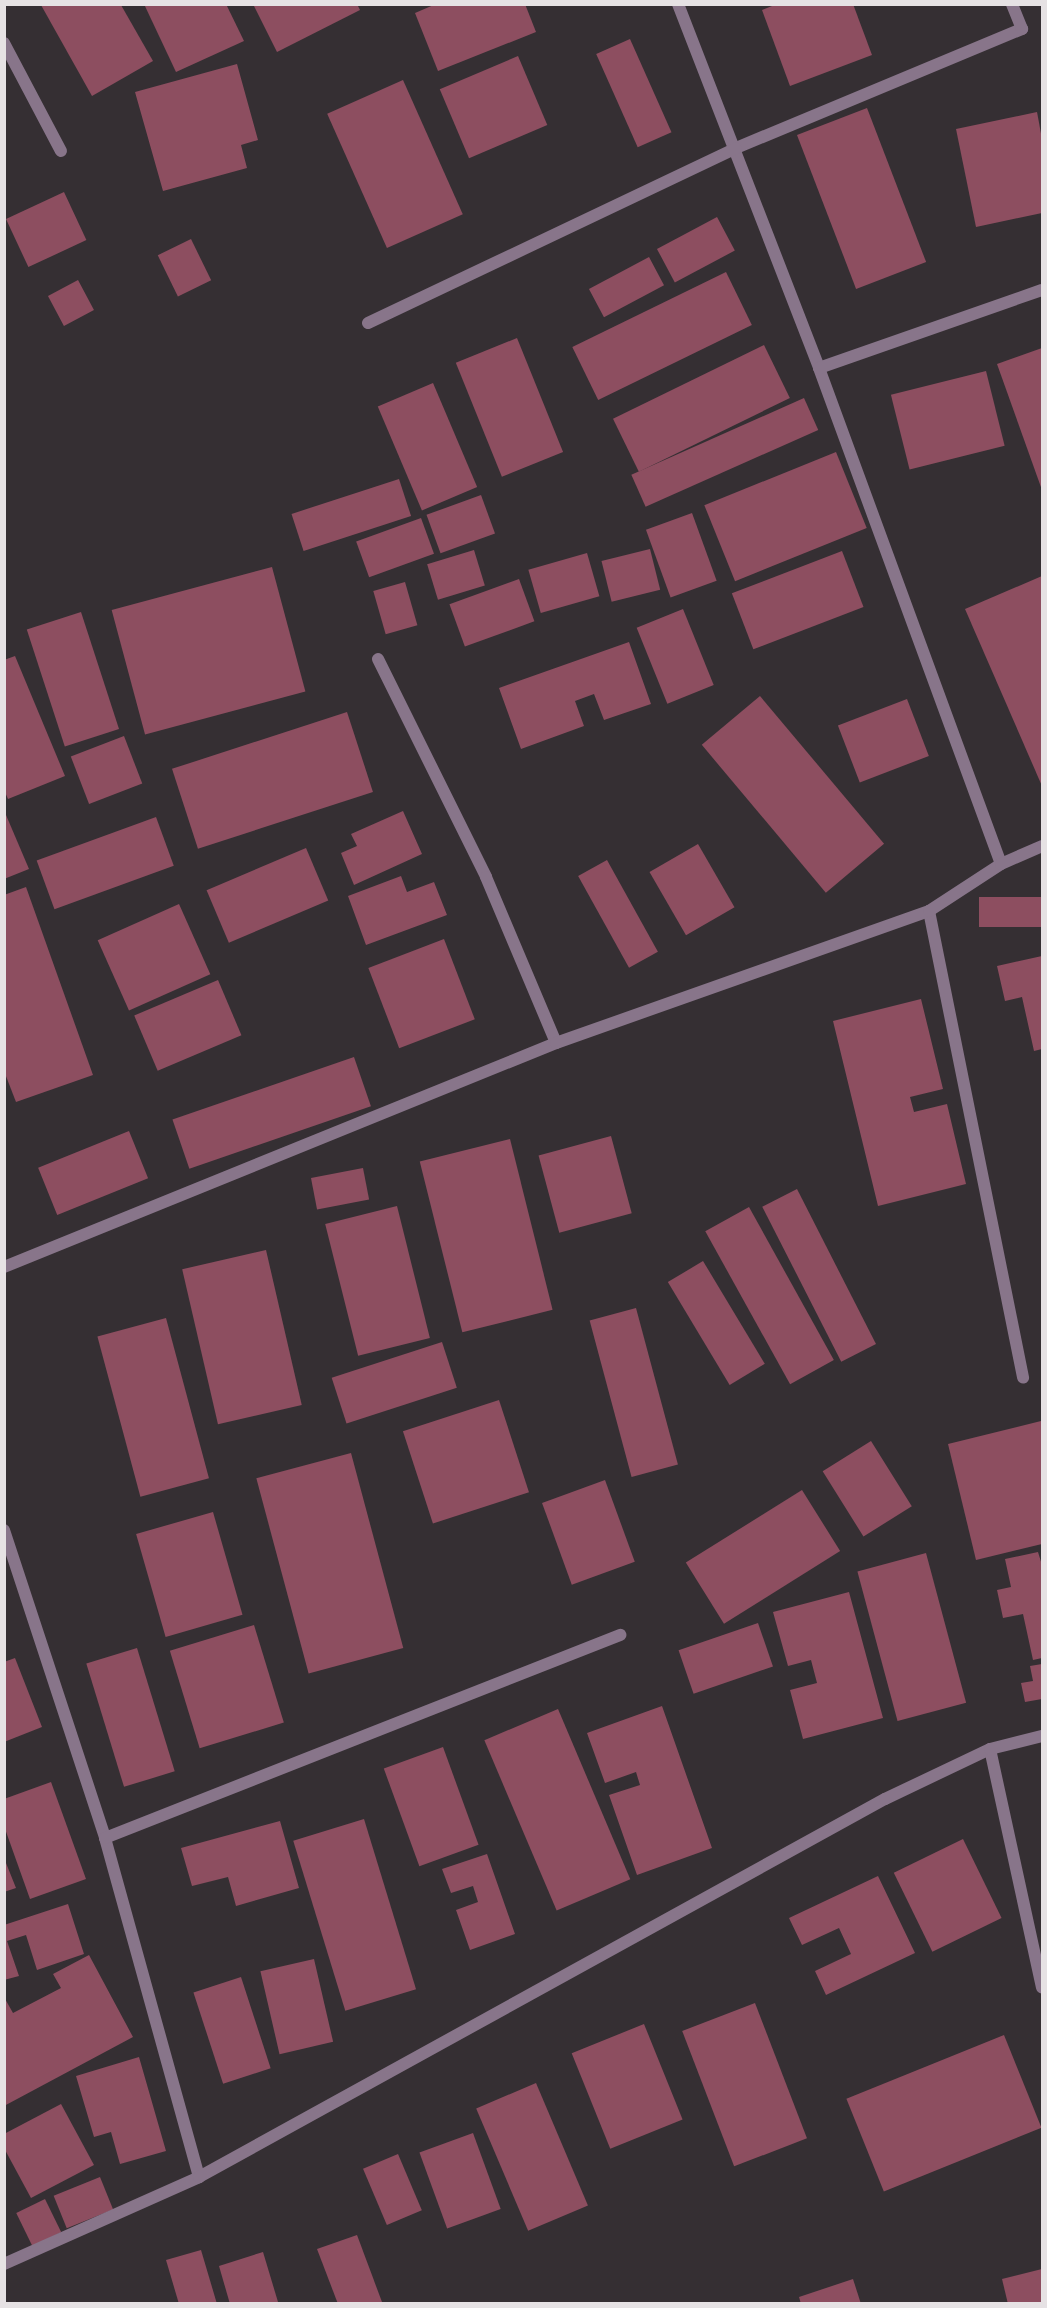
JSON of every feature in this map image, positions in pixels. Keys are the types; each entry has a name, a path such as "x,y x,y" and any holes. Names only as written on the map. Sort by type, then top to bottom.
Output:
{"street":[{"path":"678,4 736,148 819,368 1001,864"},
{"path":"368,324 736,148 1022,29 1012,4"},
{"path":"4,44 61,151"},
{"path":"819,368 1042,290"},
{"path":"378,658 486,877 556,1044"},
{"path":"4,1268 556,1044 929,911 1001,864 1042,846"},
{"path":"929,911 1023,1378"},
{"path":"4,1530 105,1838 199,2177"},
{"path":"105,1838 620,1635"},
{"path":"4,2264 199,2177 885,1799 990,1749 1042,1736"},
{"path":"990,1749 1042,1987"}],"building":[{"path":"144,4 226,4 244,41 176,72"},
{"path":"253,4 357,4 360,10 277,52"},
{"path":"436,4 525,4 536,32 438,71 415,13"},
{"path":"777,4 853,4 872,55 790,86 762,10"},
{"path":"41,5 121,5 153,61 92,96"},
{"path":"630,39 671,132 638,147 596,54"},
{"path":"518,56 547,125 469,158 440,89"},
{"path":"237,64 258,140 241,145 247,168 163,191 135,92"},
{"path":"403,80 463,214 387,248 327,114"},
{"path":"867,108 926,262 856,289 797,135"},
{"path":"1037,112 1042,139 1042,213 976,227 956,129"},
{"path":"64,192 86,240 28,267 6,219"},
{"path":"717,217 735,251 675,282 657,249"},
{"path":"191,239 211,280 178,297 158,255"},
{"path":"649,257 664,285 604,317 589,289"},
{"path":"726,272 752,325 598,400 572,347"},
{"path":"78,280 94,310 64,326 48,296"},
{"path":"517,338 563,452 502,477 456,363"},
{"path":"764,345 790,398 639,472 613,419"},
{"path":"1042,348 1042,490 997,364"},
{"path":"986,371 1005,446 910,469 891,395"},
{"path":"433,383 477,487 422,510 378,406"},
{"path":"804,398 818,430 646,507 631,475"},
{"path":"836,452 867,528 735,581 704,505"},
{"path":"399,479 411,516 304,551 292,514"},
{"path":"481,495 495,534 441,553 426,515"},
{"path":"692,513 717,581 671,597 646,530"},
{"path":"421,518 434,554 369,577 356,542"},
{"path":"650,549 660,590 612,602 601,561"},
{"path":"474,550 485,585 438,600 427,564"},
{"path":"842,551 864,607 753,649 732,593"},
{"path":"587,553 599,596 541,613 528,570"},
{"path":"272,567 305,692 145,735 112,610"},
{"path":"1042,576 1042,786 965,609"},
{"path":"519,579 534,621 465,647 449,604"},
{"path":"405,582 417,625 386,634 373,591"},
{"path":"683,609 714,685 667,704 637,628"},
{"path":"81,612 119,729 65,747 27,630"},
{"path":"629,642 651,704 604,720 594,694 575,701 584,726 521,749 499,688"},
{"path":"15,656 65,776 8,799 4,790 4,660"},
{"path":"760,696 884,844 826,893 702,745"},
{"path":"907,699 929,756 860,782 838,726"},
{"path":"347,712 373,792 198,849 172,769"},
{"path":"124,736 142,784 89,804 71,756"},
{"path":"403,811 422,854 354,885 341,853 357,846 351,834"},
{"path":"6,815 29,869 4,879 4,816"},
{"path":"156,817 174,866 54,909 37,860"},
{"path":"698,844 735,907 686,935 650,872"},
{"path":"306,848 328,900 229,943 207,890"},
{"path":"607,860 658,952 629,968 578,876"},
{"path":"401,876 407,892 434,882 447,915 366,945 348,896"},
{"path":"26,887 93,1075 16,1102 4,1071 4,895"},
{"path":"979,897 1042,897 1042,927 979,927"},
{"path":"179,904 210,974 129,1011 98,940"},
{"path":"444,939 475,1019 399,1048 368,968"},
{"path":"1042,956 1042,1049 1034,1051 1022,997 1005,1001 997,966"},
{"path":"218,980 241,1035 158,1071 134,1016"},
{"path":"921,999 943,1089 910,1097 914,1112 947,1104 966,1184 878,1206 833,1021"},
{"path":"354,1057 371,1106 189,1169 172,1120"},
{"path":"129,1131 148,1178 57,1215 38,1168"},
{"path":"611,1136 632,1213 559,1233 539,1155"},
{"path":"510,1139 553,1310 462,1332 420,1161"},
{"path":"363,1168 369,1199 317,1210 311,1178"},
{"path":"797,1189 876,1344 841,1362 762,1207"},
{"path":"397,1206 430,1338 358,1356 325,1224"},
{"path":"749,1207 834,1360 790,1384 705,1231"},
{"path":"266,1250 302,1405 218,1424 182,1269"},
{"path":"703,1261 765,1364 730,1385 668,1282"},
{"path":"636,1308 678,1464 632,1477 590,1320"},
{"path":"166,1318 209,1478 140,1497 97,1336"},
{"path":"442,1342 457,1388 347,1423 332,1378"},
{"path":"499,1400 529,1492 433,1523 403,1431"},
{"path":"1041,1421 1042,1544 976,1560 948,1444"},
{"path":"871,1441 912,1506 863,1537 823,1471"},
{"path":"351,1453 403,1648 309,1673 256,1478"},
{"path":"605,1480 635,1562 572,1585 542,1503"},
{"path":"802,1490 840,1551 724,1624 686,1563"},
{"path":"213,1512 242,1615 166,1637 136,1534"},
{"path":"1038,1552 1042,1565 1042,1658 1033,1660 1023,1614 1003,1618 997,1590 1011,1587 1005,1559"},
{"path":"926,1553 966,1703 898,1721 857,1571"},
{"path":"849,1592 883,1718 803,1739 790,1690 817,1683 811,1660 788,1666 773,1612"},
{"path":"758,1623 773,1666 694,1694 679,1650"},
{"path":"254,1625 284,1723 200,1748 170,1651"},
{"path":"137,1648 175,1771 124,1787 86,1663"},
{"path":"15,1658 42,1727 4,1742 4,1662"},
{"path":"1042,1664 1042,1699 1025,1702 1021,1683 1033,1681 1030,1666"},
{"path":"662,1706 712,1848 637,1875 609,1795 640,1785 636,1772 605,1783 587,1733"},
{"path":"558,1709 630,1879 557,1911 484,1740"},
{"path":"443,1747 479,1845 419,1866 384,1769"},
{"path":"51,1782 86,1879 30,1899 4,1826 4,1799"},
{"path":"364,1819 416,1989 345,2011 293,1841"},
{"path":"280,1821 299,1888 236,1906 228,1877 192,1886 181,1848"},
{"path":"963,1839 1002,1918 932,1952 894,1873"},
{"path":"487,1854 515,1934 470,1950 456,1910 478,1902 473,1886 451,1893 442,1869"},
{"path":"4,1858 16,1888 4,1892"},
{"path":"878,1876 915,1953 826,1995 815,1971 851,1954 839,1928 802,1945 789,1918"},
{"path":"68,1904 84,1954 37,1970 26,1935 7,1941 19,1976 4,1980 4,1925"},
{"path":"89,1955 133,2037 4,2106 4,1997 13,2013 61,1988 53,1974"},
{"path":"314,1959 333,2042 280,2054 260,1971"},
{"path":"241,1977 271,2068 223,2084 193,1992"},
{"path":"755,2003 807,2138 734,2166 682,2031"},
{"path":"644,2024 683,2119 610,2149 572,2053"},
{"path":"1004,2035 1041,2128 884,2191 846,2099"},
{"path":"139,2057 166,2151 120,2164 111,2132 94,2137 76,2076"},
{"path":"536,2083 588,2205 528,2231 476,2108"},
{"path":"61,2104 94,2165 31,2198 4,2148 4,2134"},
{"path":"473,2133 501,2209 447,2229 419,2152"},
{"path":"398,2154 422,2210 387,2225 363,2169"},
{"path":"100,2177 113,2209 67,2228 54,2196"},
{"path":"45,2199 61,2232 32,2246 16,2213"},
{"path":"357,2235 382,2302 378,2304 338,2304 317,2249"},
{"path":"201,2250 217,2304 179,2304 166,2260"},
{"path":"263,2252 278,2302 230,2304 219,2266"},
{"path":"1042,2269 1042,2304 1008,2304 1002,2279"},
{"path":"853,2279 861,2304 801,2304 799,2297"}]}
